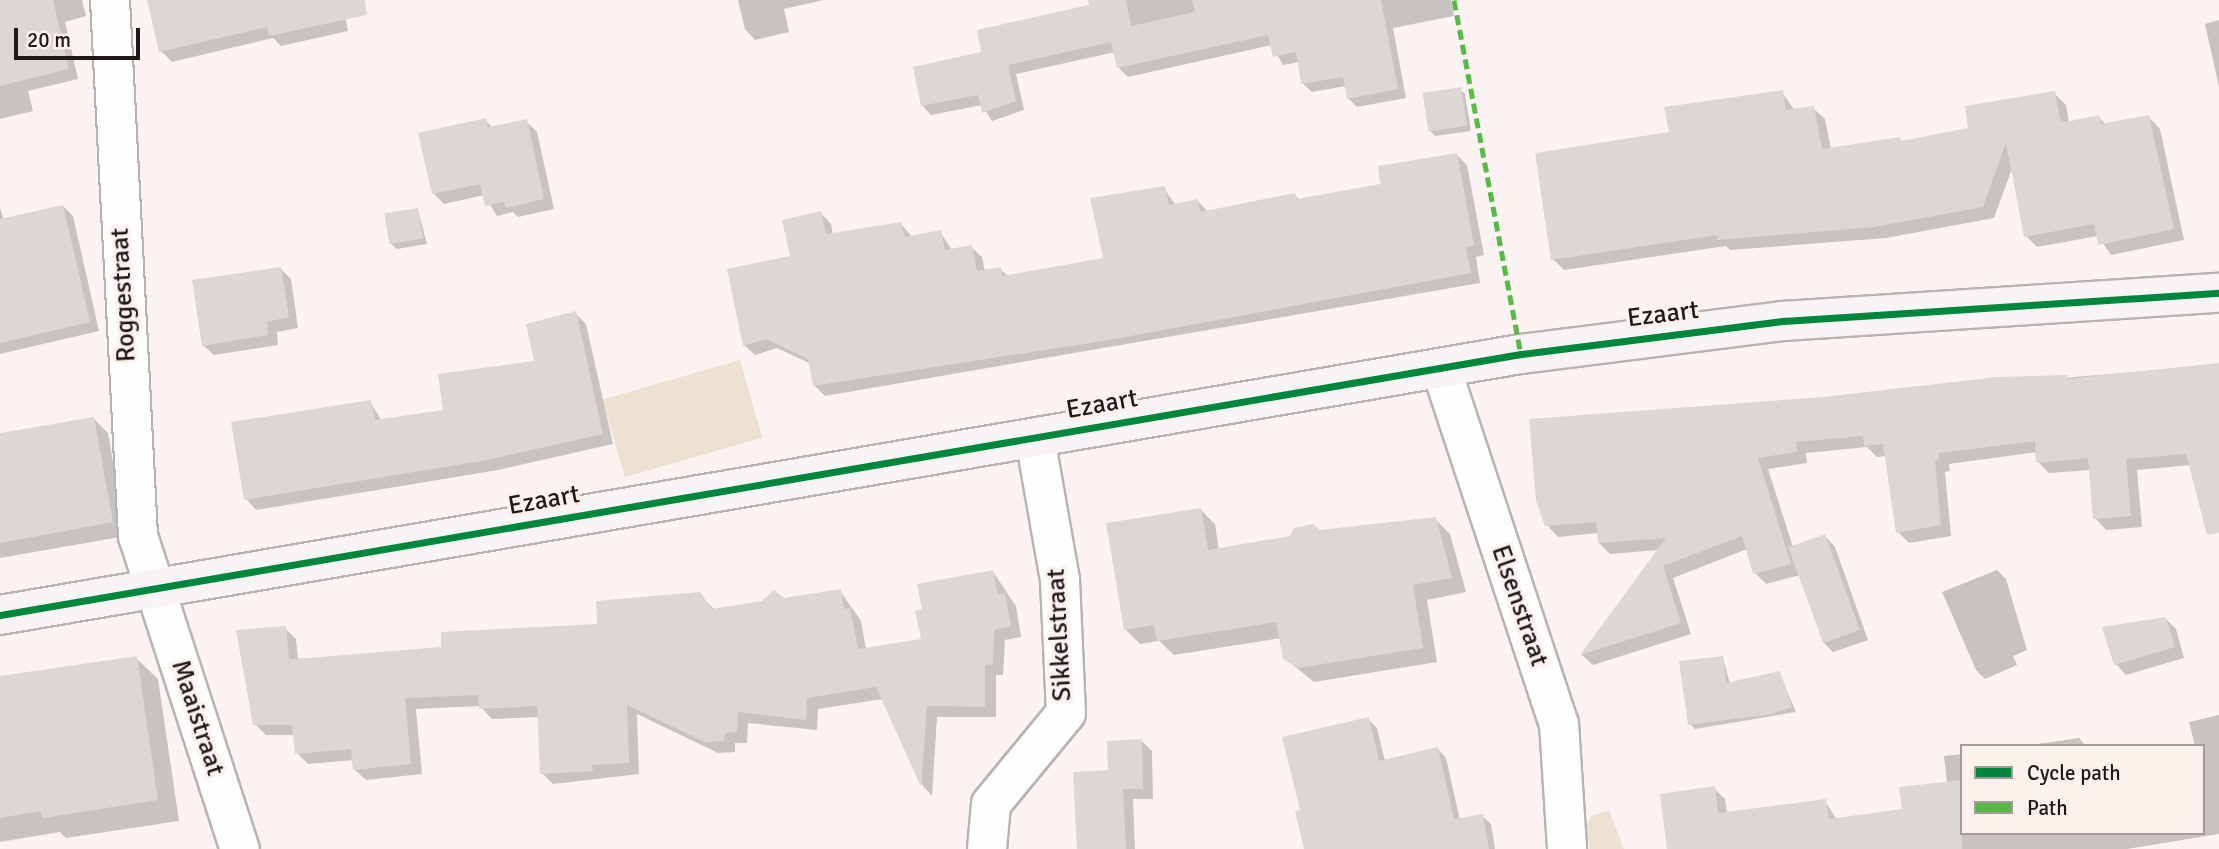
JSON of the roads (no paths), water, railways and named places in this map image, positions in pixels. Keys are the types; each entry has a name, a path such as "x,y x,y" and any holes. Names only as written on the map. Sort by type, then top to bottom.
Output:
{"main road":[{"name":"Ezaart","path":"0,615 1441,368 1783,321 2219,293"}],"street":[{"name":"Roggestraat","path":"110,0 138,536 155,588"},
{"name":"Elsenstraat","path":"1441,368 1559,724 1567,849"},
{"name":"Sikkelstraat","path":"987,849 991,804 1066,713 1060,580 1035,438"},
{"name":"Maaistraat","path":"155,588 240,849"}]}
